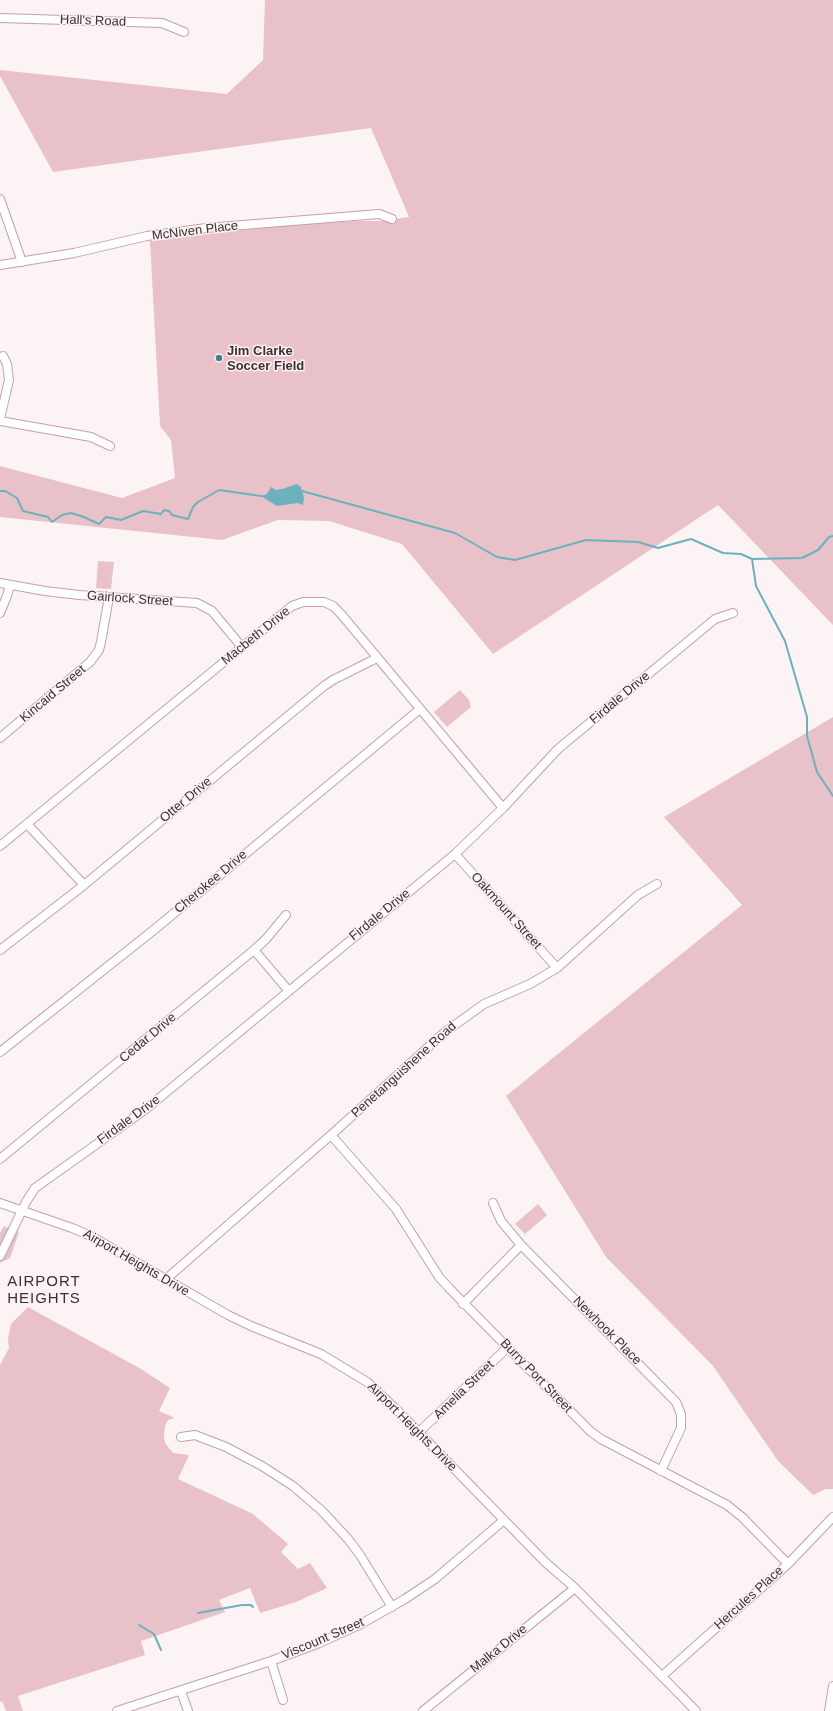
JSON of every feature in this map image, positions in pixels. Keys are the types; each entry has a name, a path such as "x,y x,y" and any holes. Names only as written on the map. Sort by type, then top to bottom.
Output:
{"street":[{"name":"Hall's Road","path":"0,18 162,23 184,32"},
{"path":"0,199 22,262"},
{"name":"McNiven Place","path":"0,265 74,253 147,236 206,228 379,214 392,219"},
{"path":"3,356 7,364 9,380 0,420 91,437 110,446"},
{"name":"Gairlock Street","path":"0,583 45,591 109,598 197,603 212,611 242,647"},
{"path":"0,613 10,585"},
{"name":"Kincaid Street","path":"0,738 90,662 99,650 102,642 109,598"},
{"name":"Macbeth Drive","path":"0,846 292,606 303,602 313,601 324,602 333,606 354,629 503,808"},
{"name":"Firdale Drive","path":"0,1256 29,1196 41,1183 146,1109 288,990 455,854 503,808 558,749 715,619 733,614"},
{"name":"Otter Drive","path":"0,950 84,885 324,686 377,658"},
{"name":"Cherokee Drive","path":"0,1052 161,924 420,709"},
{"path":"27,824 84,885"},
{"name":"Oakmount Street","path":"455,854 557,968"},
{"name":"Penetanguishene Road","path":"165,1280 331,1136 388,1083 458,1022 484,1004 530,984 557,968 638,895 657,884"},
{"name":"Cedar Drive","path":"0,1159 254,950 286,916"},
{"path":"254,950 288,990"},
{"name":"Burry Port Street","path":"331,1136 396,1210 439,1277 463,1304 508,1347 593,1434 661,1471 722,1501 732,1508 788,1564"},
{"name":"Airport Heights Drive","path":"0,1203 82,1232 110,1246 165,1280 228,1315 251,1326 321,1354 337,1362 367,1382 419,1432 545,1562 575,1588 696,1711"},
{"name":"Newhook Place","path":"493,1203 501,1221 521,1245 676,1402 681,1414 681,1428 661,1471"},
{"path":"463,1304 521,1245"},
{"name":"Amelia Street","path":"419,1432 508,1347"},
{"path":"180,1437 195,1435 226,1447 268,1470 304,1495 337,1527 360,1555 392,1607"},
{"name":"Hercules Place","path":"662,1676 788,1564 833,1517"},
{"name":"Viscount Street","path":"117,1711 271,1661 335,1637 392,1607 445,1571 504,1520"},
{"name":"Malka Drive","path":"422,1711 575,1588"},
{"path":"271,1661 283,1700"},
{"path":"829,1711 833,1686"},
{"path":"181,1690 188,1711"}],"shaded area":[{"path":"265,0 833,0 833,625 718,505 493,654 402,544 329,521 278,520 222,540 0,517 0,466 122,498 175,478 171,440 160,426 150,241 276,226 380,221 409,217 371,128 53,172 0,76 0,70 227,94 263,60"},
{"path":"98,561 114,562 111,589 96,588"},
{"path":"460,690 469,700 471,707 447,727 434,712"},
{"path":"833,717 833,1489 826,1489 813,1495 778,1461 713,1366 606,1257 506,1096 742,905 664,817"},
{"path":"538,1204 547,1215 525,1234 515,1224"},
{"path":"4,1226 19,1232 10,1258 0,1263 0,1233"},
{"path":"28,1307 141,1369 170,1388 159,1411 175,1418 168,1420 165,1426 165,1443 173,1453 189,1455 178,1479 253,1514 288,1544 281,1552 298,1569 310,1563 327,1588 296,1602 260,1613 250,1588 219,1600 225,1612 141,1641 145,1655 18,1696 23,1711 6,1711 2,1701 0,1702 0,1365 9,1348 8,1338 11,1324"}],"water":[{"path":"297,484 301,487 304,498 303,505 298,503 277,506 261,496 267,494 271,487 276,490"}],"waterway":[{"path":"0,491 5,491 17,498 23,511 48,517 52,522 62,515 71,513 99,524 106,517 121,520 143,511 161,514 164,510 169,511 172,515 188,519 193,507 198,502 219,490 261,496"},
{"path":"302,491 455,533 497,557 515,560 586,540 638,542 658,548 691,539 723,553 741,554 752,559 802,558 818,550 829,537 833,536"},
{"path":"752,559 756,586 785,641 807,717 807,736 817,772 833,796"},
{"path":"198,1613 242,1605 251,1605 253,1607"},
{"path":"139,1625 154,1634 161,1650"}],"place":[{"name":"Jim Clarke Soccer Field","path":"219,358"}],"district":[{"name":"AIRPORT HEIGHTS","path":"44,1290"}]}
